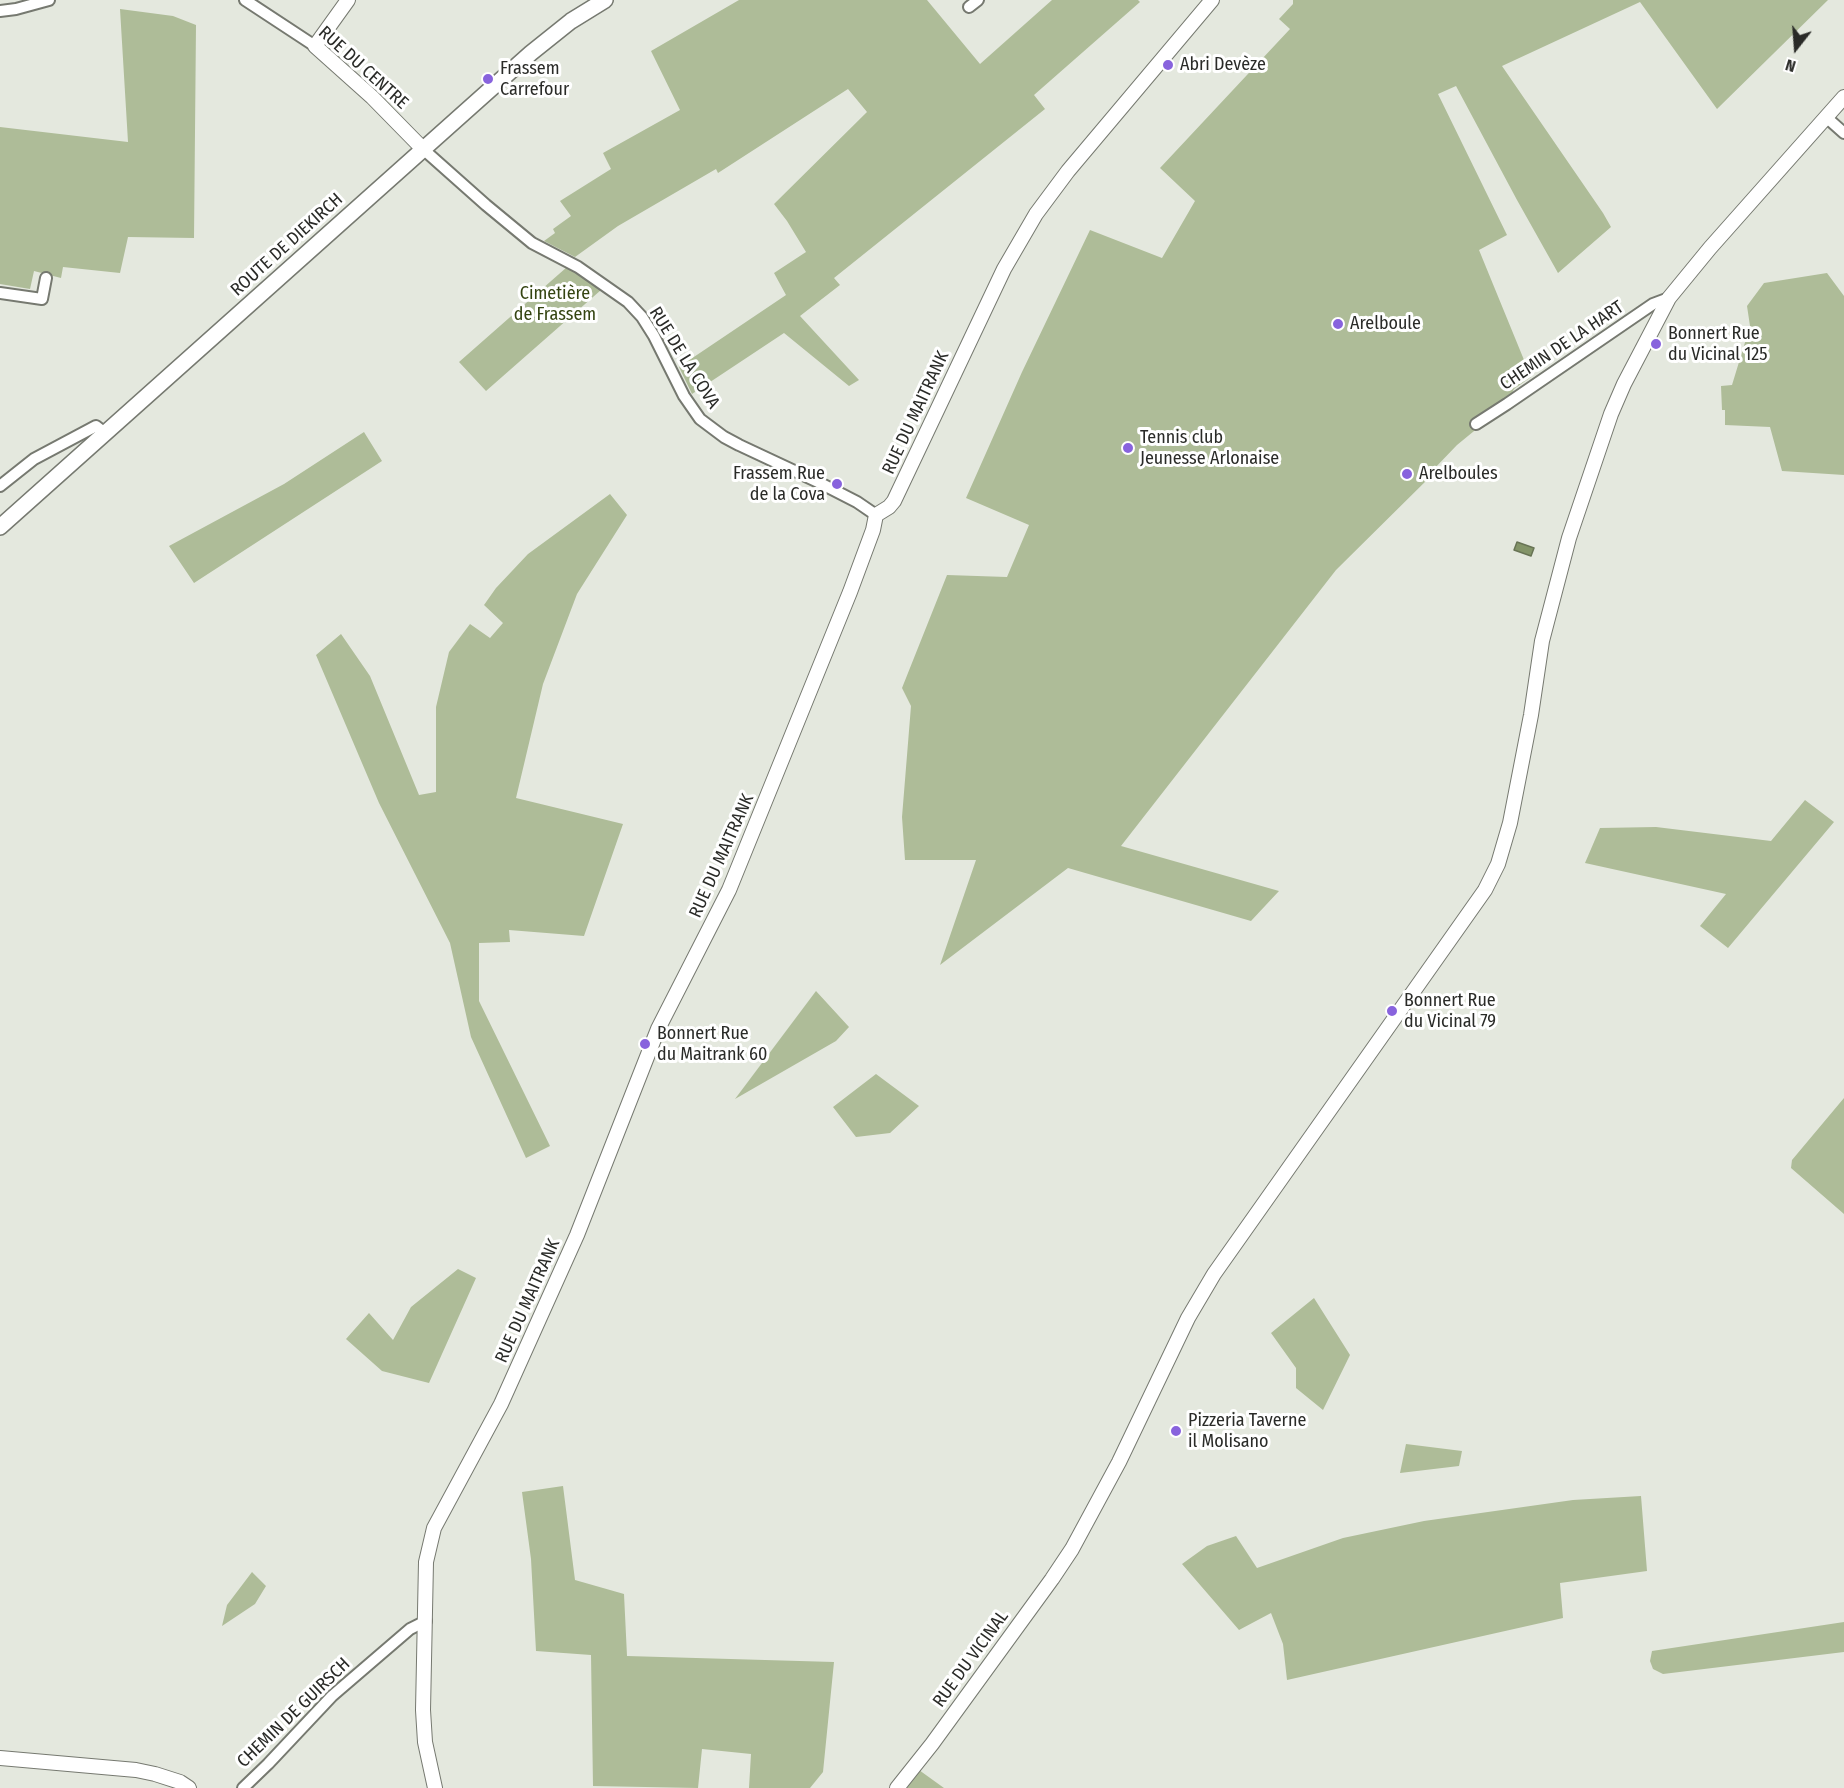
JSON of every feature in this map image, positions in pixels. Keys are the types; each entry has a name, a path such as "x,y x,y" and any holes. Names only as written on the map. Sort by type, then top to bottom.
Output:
{"main road":[{"name":"ROUTE DE DIEKIRCH","path":"0,527 531,53 571,21 605,0"}],"street":[{"path":"0,11 49,0"},
{"name":"RUE DU CENTRE","path":"245,0 315,46 372,97 423,149"},
{"path":"315,46 348,0"},
{"name":"RUE DU MAITRANK","path":"435,1788 426,1751 424,1726 426,1562 434,1528 501,1404 577,1234 658,1029 729,890 850,592 876,516 894,501 1004,269 1036,213 1068,171 1212,0"},
{"name":"RUE DU VICINAL","path":"897,1788 932,1744 1072,1549 1119,1462 1188,1317 1214,1274 1485,890 1492,877 1510,823 1531,715 1542,641 1569,538 1611,414 1669,298 1710,248 1844,98"},
{"path":"1826,117 1844,133"},
{"name":"RUE DE LA COVA","path":"423,149 532,243 578,267 628,302 642,316 684,396 700,419 724,437 857,502 876,516"},
{"path":"0,293 42,299 46,278"},
{"name":"CHEMIN DE LA HART","path":"1476,424 1653,304 1669,298"},
{"path":"0,486 34,459 96,426 105,433"},
{"name":"CHEMIN DE GUIRSCH","path":"243,1788 332,1696 411,1629 426,1621"},
{"path":"0,1758 136,1770 180,1782 189,1788"}],"green space":[{"path":"739,0 927,0 980,64 1052,0 1138,0 1140,2 1034,95 1045,109 834,278 840,285 800,316 859,380 849,386 784,333 692,394 679,367 786,295 774,273 806,252 774,204 867,112 848,89 718,173 716,169 618,226 575,257 544,241 555,233 553,229 571,216 560,201 611,169 603,153 680,110 651,51"},
{"path":"1293,0 1828,0 1717,109 1640,2 1502,66 1611,227 1558,273 1456,86 1438,94 1507,235 1479,250 1531,377 1514,389 1507,404 1457,445 1433,470 1433,474 1336,570 1121,846 1279,891 1251,921 1068,868 940,965 976,860 905,860 902,817 911,706 902,688 947,575 1007,577 1029,525 966,498 1022,372 1090,230 1162,258 1195,201 1160,168 1290,29 1279,19 1293,4"},
{"path":"120,9 173,16 196,25 194,238 128,237 120,273 63,267 61,278 34,271 30,289 0,284 0,127 128,142"},
{"name":"Cimetière de Frassem","path":"567,267 601,290 486,391 459,362"},
{"path":"1827,273 1844,296 1844,475 1782,471 1770,427 1725,425 1721,386 1732,385 1750,326 1747,306 1764,283"},
{"path":"364,432 382,461 194,583 169,546 284,484"},
{"path":"610,494 627,515 577,594 543,684 516,798 623,824 584,936 509,930 510,942 479,943 479,1001 550,1146 526,1158 471,1037 450,943 379,803 316,655 341,634 370,676 419,795 436,792 436,707 449,652 470,624 490,638 503,623 484,605 496,588 528,554"},
{"path":"1805,800 1834,822 1728,948 1700,926 1726,894 1585,863 1600,828 1656,827 1771,841"},
{"path":"816,991 849,1027 836,1041 735,1099"},
{"path":"876,1074 919,1106 890,1133 856,1137 833,1107"},
{"path":"1844,1098 1844,1214 1791,1168 1792,1160"},
{"path":"458,1269 476,1278 429,1383 382,1371 346,1339 369,1313 393,1340 411,1307"},
{"path":"1314,1298 1350,1355 1323,1410 1296,1388 1296,1368 1271,1333"},
{"path":"1406,1444 1462,1451 1459,1466 1400,1473"},
{"path":"563,1486 575,1580 624,1594 627,1656 834,1662 823,1772 810,1788 749,1788 751,1754 702,1749 698,1788 593,1786 591,1655 536,1651 531,1559 522,1492"},
{"path":"1641,1496 1647,1571 1560,1583 1563,1618 1287,1680 1283,1644 1271,1613 1239,1630 1182,1564 1207,1546 1236,1536 1257,1568 1343,1538 1424,1521 1573,1500"},
{"path":"252,1572 266,1586 255,1604 222,1626 227,1605"},
{"path":"1844,1622 1844,1652 1663,1674 1653,1669 1650,1661 1652,1651"},
{"path":"919,1770 944,1788 906,1788"}],"shaded area":[{"path":"1517,542 1534,548 1531,556 1514,550"}],"place":[{"name":"Abri Devèze","path":"1168,65"},
{"name":"Frassem Carrefour","path":"488,79"},
{"name":"Arelboule","path":"1338,324"},
{"name":"Bonnert Rue du Vicinal 125","path":"1656,344"},
{"name":"Tennis club Jeunesse Arlonaise","path":"1128,448"},
{"name":"Arelboules","path":"1407,474"},
{"name":"Frassem Rue de la Cova","path":"837,484"},
{"name":"Bonnert Rue du Vicinal 79","path":"1392,1011"},
{"name":"Bonnert Rue du Maitrank 60","path":"645,1044"},
{"name":"Pizzeria Taverne il Molisano","path":"1176,1431"}]}
